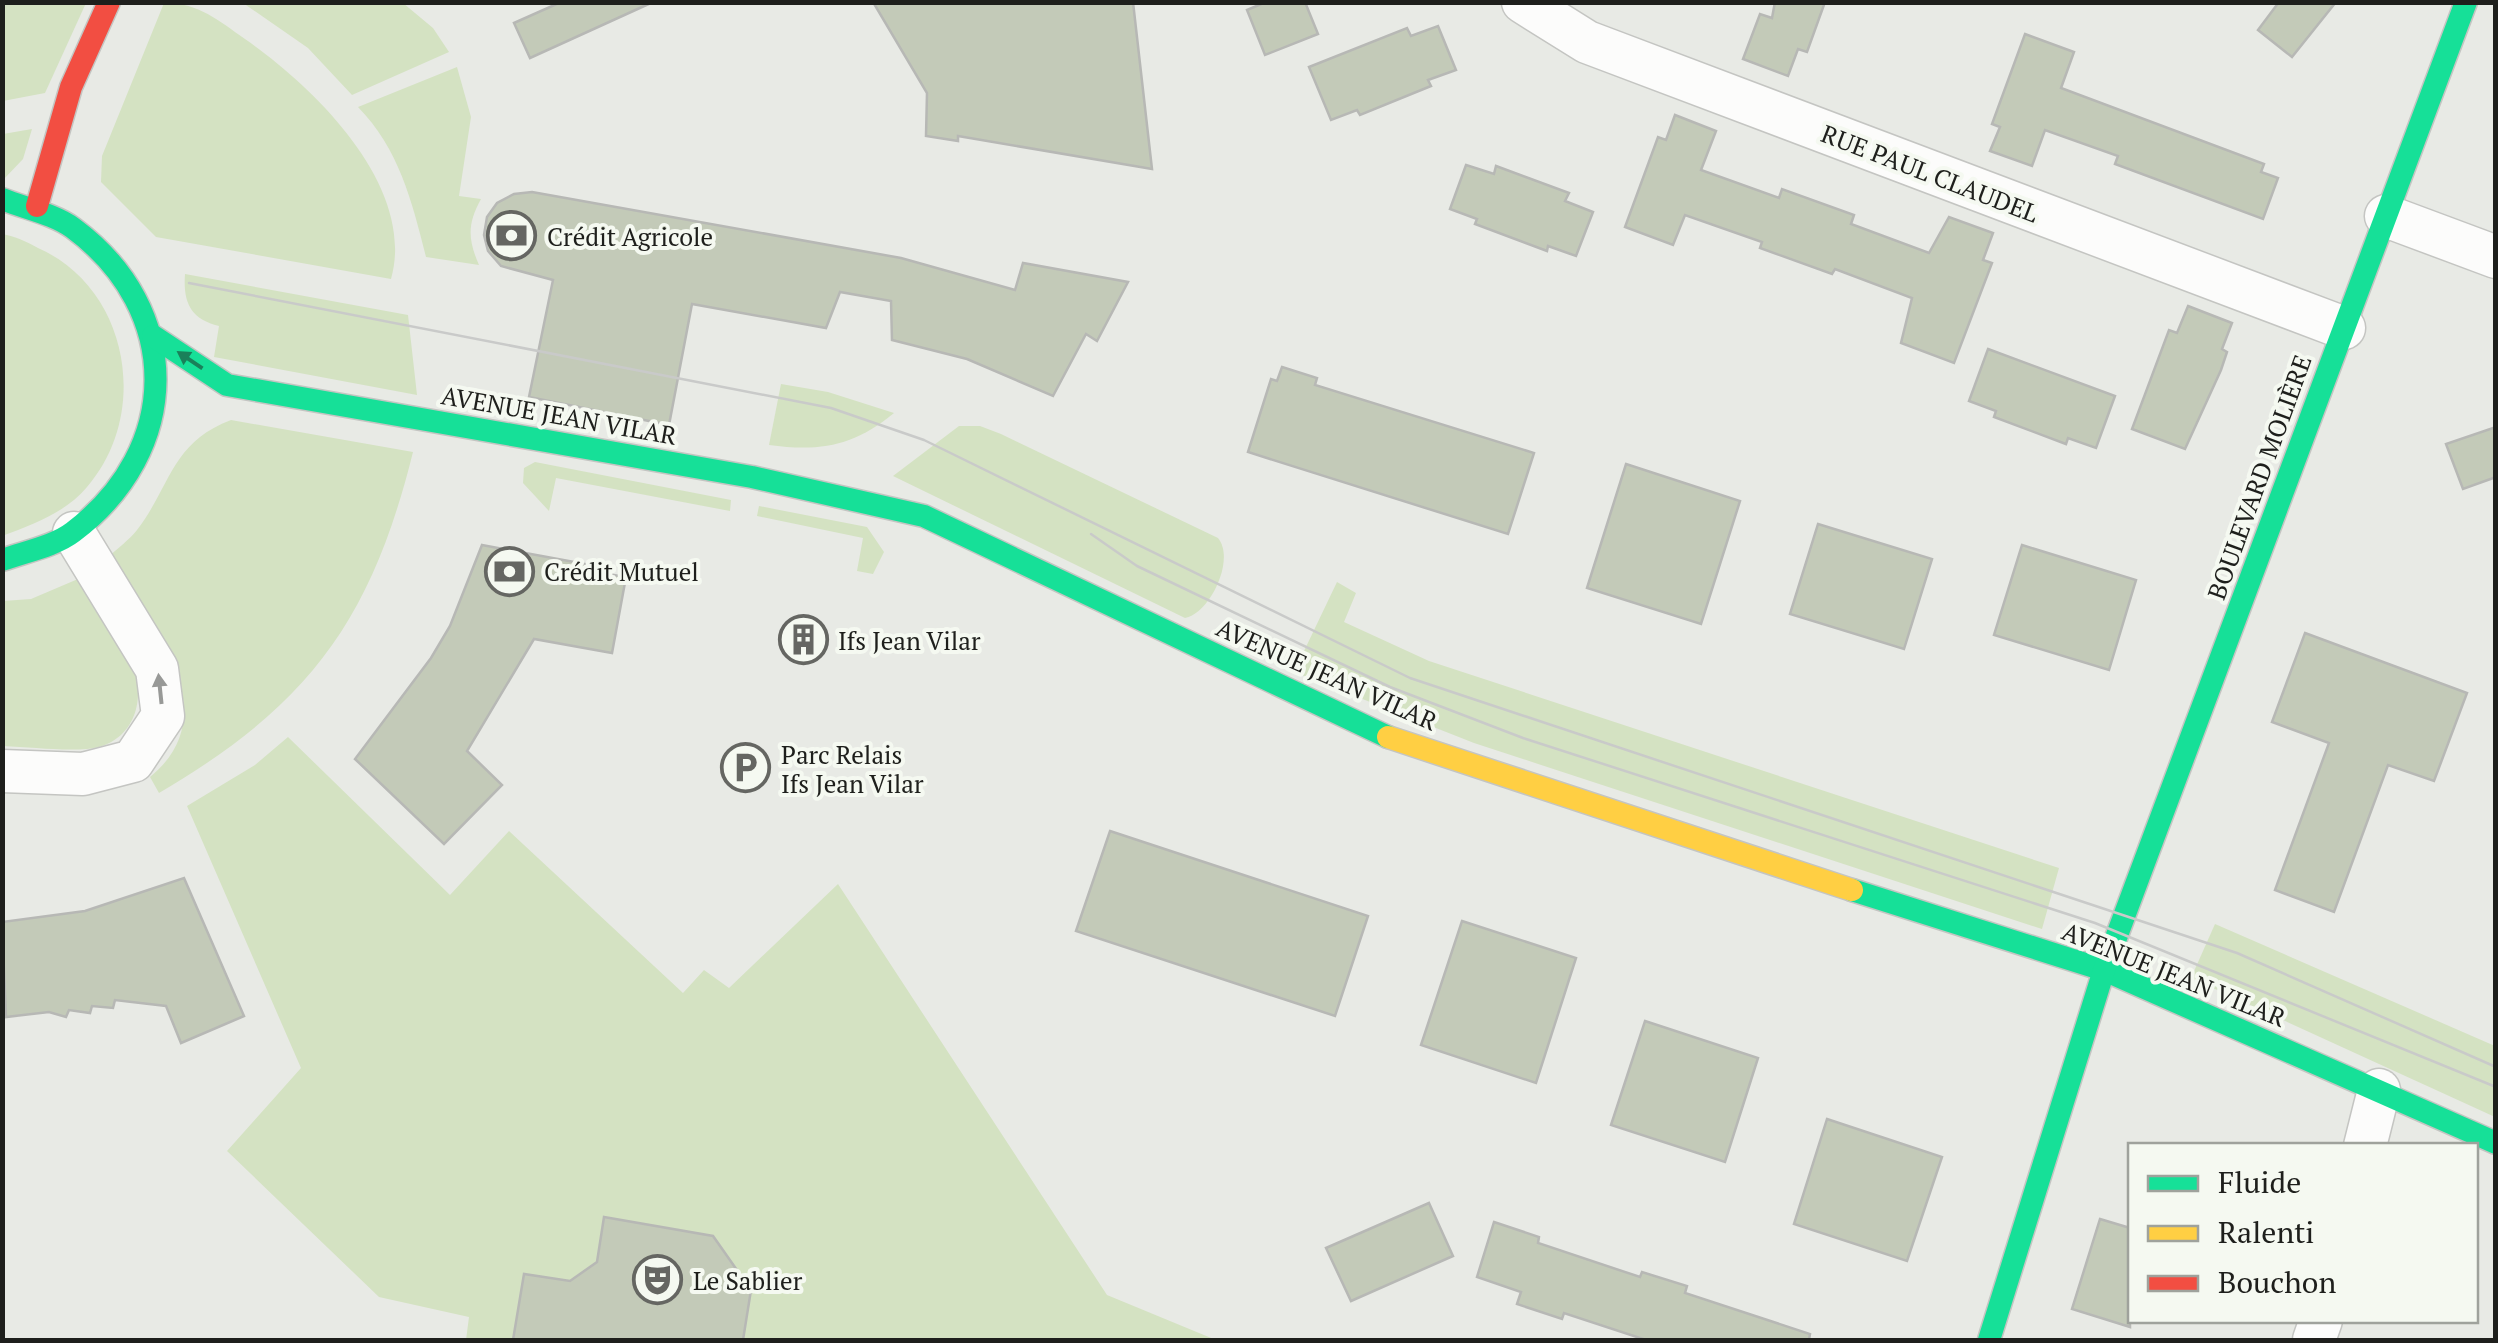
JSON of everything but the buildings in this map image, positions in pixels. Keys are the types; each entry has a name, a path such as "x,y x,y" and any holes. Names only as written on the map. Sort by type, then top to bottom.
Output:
{"main road":[{"path":"38,206 71,87 108,2"},
{"name":"BOULEVARD MOLIÈRE","path":"1989,1340 2104,970 2466,2"},
{"path":"2,198 38,206 76,226 109,254 136,291 153,336 158,374 145,448 127,481 104,509 74,533 42,550 2,560"},
{"name":"AVENUE JEAN VILAR","path":"153,336 227,385 752,478 924,516 1392,738 1582,804 2104,970 2496,1143"},
{"path":"204,403 227,385"},
{"path":"145,448 176,424"}],"street":[{"name":"RUE PAUL CLAUDEL","path":"1523,2 1587,42 2344,328"},
{"path":"2386,216 2496,256"},
{"path":"2,771 83,774 133,761 162,716 157,670 74,533"},
{"path":"2366,1143 2379,1090"}],"green space":[{"path":"3,3 86,3 45,93 3,101"},
{"path":"164,3 197,9 245,39 301,84 354,142 389,209 395,244 391,279 156,237 101,182 102,156"},
{"path":"243,3 403,3 433,28 449,52 352,95 308,48"},
{"path":"457,67 471,117 459,196 481,199 471,232 479,265 426,257 394,158 358,107"},
{"path":"32,129 23,159 3,180 3,134"},
{"path":"2,234 30,244 69,267 93,292 110,322 121,355 124,389 119,424 107,457 87,487 59,511 2,536"},
{"path":"185,274 408,315 417,395 214,357 219,326 201,319 190,308"},
{"path":"781,384 828,392 894,413 865,433 836,444 804,448 769,445"},
{"path":"231,420 413,452 377,564 354,611 326,653 294,691 256,726 159,793 150,777 173,751 183,724 183,695 160,637 108,557 137,530 184,453 211,429"},
{"path":"959,426 980,426 1001,434 1218,538 1224,559 1211,597 1185,618 893,476"},
{"path":"535,462 731,500 730,511 556,478 549,511 523,483 524,468"},
{"path":"759,506 867,527 884,552 873,574 857,571 863,538 757,516"},
{"path":"78,579 133,663 138,692 132,719 116,739 103,746 66,750 3,746 3,601 31,599"},
{"path":"1337,582 1356,593 1344,622 1429,661 2059,868 2042,929 1474,743 1294,672"},
{"path":"288,737 450,895 509,831 683,993 704,970 729,988 838,884 1107,1295 1216,1340 736,1340 744,1335 751,1290 713,1236 605,1218 597,1262 570,1281 524,1274 513,1340 466,1340 469,1317 379,1297 227,1151 301,1068 187,806 255,765"},
{"path":"2215,924 2495,1046 2495,1117 2191,978"}],"tram line":[{"path":"189,283 831,408 924,440 1410,678 2237,953 2496,1067"},
{"path":"1091,534 1137,566 1390,687 1523,738 2095,923 2496,1087"}],"traffic: fast":[{"path":"1989,1340 2104,970 2466,2"},
{"path":"2,199 65,223 109,261 135,299 151,339 156,380 150,421 135,461 109,499 66,537 2,560"},
{"path":"153,336 227,385 752,477 924,516 1388,737"},
{"path":"1852,890 2104,970 2496,1143"}],"traffic: slow":[{"path":"1388,737 1852,890"}],"traffic: jam":[{"path":"37,206 71,87 109,2"}],"place":[{"name":"Crédit Agricole","path":"512,236"},
{"name":"Crédit Mutuel","path":"509,571"},
{"name":"Ifs Jean Vilar","path":"803,640"},
{"name":"Parc Relais Ifs Jean Vilar","path":"746,768"},
{"name":"Le Sablier","path":"658,1280"}]}
